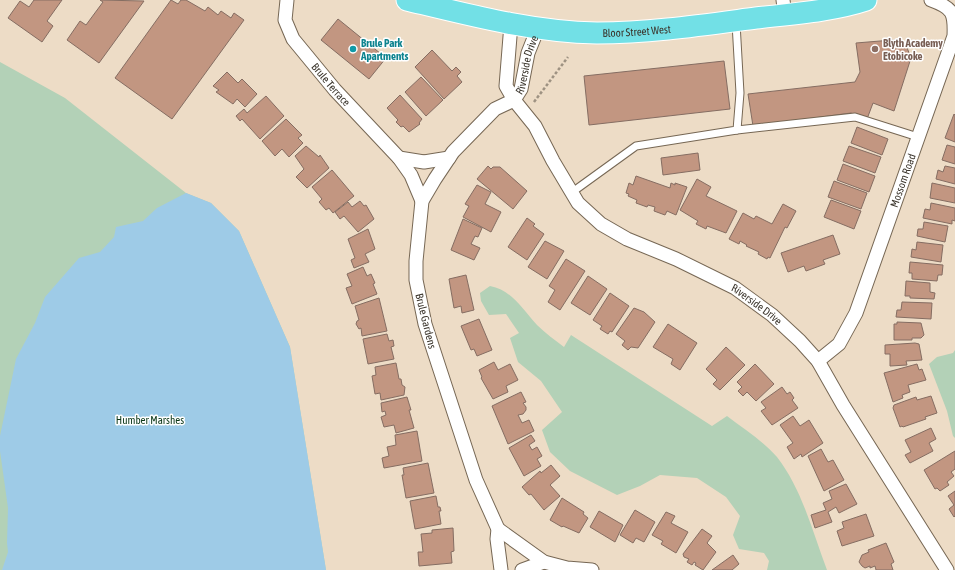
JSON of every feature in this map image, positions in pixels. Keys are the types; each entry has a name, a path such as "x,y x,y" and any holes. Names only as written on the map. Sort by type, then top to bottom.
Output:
{"main road":[{"name":"Bloor Street West","path":"408,0 511,24 596,33 658,30 736,21 784,7 866,0"}],"street":[{"name":"Brule Terrace","path":"287,0 285,20 293,39 335,90 399,158 411,175 422,201"},
{"name":"Mossom Road","path":"818,361 839,344 856,313 954,36 955,20 952,12 946,5 931,0"},
{"name":"Riverside Drive","path":"511,24 506,86 514,100 535,126 571,193 578,203 601,224 627,239 708,274 748,297 772,315 818,361 843,405 946,570"},
{"name":"Riverside Drive","path":"514,100 521,89 528,53 538,28"},
{"name":"Brule Gardens","path":"501,570 497,539 498,529 476,480 425,324 416,280 422,201 449,158 495,109 514,100"},
{"path":"399,158 424,162 449,158"},
{"path":"498,529 544,562 567,568 592,570"},
{"path":"522,570 544,562"}],"lane":[{"path":"736,21 740,93 737,130"},
{"path":"571,193 636,146 737,130 855,117 918,137"}],"path":[{"path":"534,102 568,57"}],"green space":[{"name":"Humber Marshes","path":"0,62 65,98 186,193 211,203 239,231 290,347 326,570 0,570"},
{"path":"490,286 498,288 511,296 537,325 564,347 571,335 712,426 727,416 760,440 777,457 793,483 806,512 827,570 767,570 769,561 764,553 739,549 733,535 740,516 726,497 697,478 660,475 640,486 617,495 570,471 550,452 542,430 562,412 541,381 518,362 510,338 519,333 506,314 489,315 481,301 480,293"},
{"path":"955,350 955,438 953,436 947,411 929,364 937,357 953,353"}],"water":[{"name":"Humber Marshes","path":"186,193 211,203 239,231 290,347 326,570 2,570 8,552 8,508 0,451 0,436 16,359 35,323 45,297 79,258 100,252 114,237 116,227 143,221 157,208"}],"building":[{"path":"34,0 62,0 47,21 53,26 42,42 8,18 20,1 29,7"},
{"path":"100,0 144,1 99,63 67,40 80,21 86,25 103,2"},
{"path":"171,0 178,4 181,0 186,0 205,11 208,7 218,15 221,11 231,18 234,13 244,20 172,119 115,78"},
{"name":"Brule Park Apartments","path":"338,19 386,58 369,79 321,40"},
{"path":"892,40 901,41 906,45 911,58 894,111 873,103 867,119 851,113 753,126 748,94 855,82 860,72 856,43"},
{"path":"432,50 452,71 456,67 461,72 457,76 462,82 444,99 415,67"},
{"path":"724,61 730,109 589,125 584,76"},
{"path":"227,72 238,83 242,79 257,94 245,107 237,99 233,104 216,92 219,90 213,86"},
{"path":"421,77 443,100 426,116 405,92"},
{"path":"400,95 422,119 419,123 420,124 409,132 396,122 398,120 387,108"},
{"path":"266,96 284,116 260,139 242,119 240,121 236,116 244,109 247,113"},
{"path":"954,114 955,115 955,142 945,138"},
{"path":"286,119 302,135 298,138 303,143 289,157 282,149 275,156 262,141"},
{"path":"857,127 888,139 882,155 851,143"},
{"path":"947,145 955,147 955,164 942,160"},
{"path":"306,146 319,157 320,155 329,168 307,188 296,177 304,169 295,156"},
{"path":"849,146 881,157 875,173 843,161"},
{"path":"698,153 700,170 663,175 661,158"},
{"path":"843,164 875,176 869,192 837,180"},
{"path":"488,166 491,169 493,167 500,167 527,191 513,209 477,179"},
{"path":"945,166 955,168 955,184 936,179 938,170 943,172"},
{"path":"332,170 354,196 333,213 329,208 326,210 319,202 322,199 312,187"},
{"path":"636,176 670,188 671,183 687,187 676,215 667,211 665,215 654,211 655,207 648,205 647,207 636,203 637,200 628,196 629,194 626,193 629,183 633,185"},
{"path":"697,179 711,187 706,196 737,211 726,233 707,226 706,229 696,224 698,221 680,210"},
{"path":"834,181 867,193 861,209 828,197"},
{"path":"932,183 955,188 955,203 930,198"},
{"path":"477,185 491,192 485,204 501,212 491,232 463,217 469,206 465,204"},
{"path":"831,200 861,211 854,229 824,217"},
{"path":"360,201 364,206 366,205 374,219 358,232 344,216 340,219 335,212 348,202 352,207"},
{"path":"931,203 955,208 955,221 952,220 952,224 923,218 925,209 930,210"},
{"path":"783,204 796,211 787,228 785,227 770,258 768,257 767,259 758,254 759,252 746,246 747,245 740,241 739,244 729,239 743,213 754,219 756,216 772,224"},
{"path":"527,218 535,224 533,226 544,234 527,260 508,247"},
{"path":"463,219 482,228 478,237 475,236 471,244 480,248 474,260 451,250"},
{"path":"924,222 948,226 945,242 917,236 918,229 923,229"},
{"path":"368,229 375,249 365,254 369,262 354,268 351,260 355,258 348,239"},
{"path":"833,235 840,254 823,260 825,264 806,271 804,266 788,272 781,253"},
{"path":"545,241 564,251 547,279 528,267"},
{"path":"917,242 943,245 941,262 911,257 912,249 916,250"},
{"path":"566,259 585,271 560,310 548,302 555,290 549,286"},
{"path":"910,262 943,265 942,275 938,275 937,281 912,279 912,273 909,273"},
{"path":"363,267 367,276 371,274 375,283 373,284 377,294 352,304 346,288 352,286 347,274"},
{"path":"466,275 474,310 462,313 461,306 454,308 449,279"},
{"path":"588,276 607,289 590,315 571,303"},
{"path":"906,281 930,283 930,292 935,293 934,299 910,298 910,296 905,296"},
{"path":"610,293 629,306 612,332 610,331 608,334 600,329 602,326 593,320"},
{"path":"379,298 387,331 362,336 361,328 359,329 356,324 359,320 355,306"},
{"path":"902,302 932,303 931,319 896,317 897,310 901,310"},
{"path":"634,308 644,312 655,322 638,348 631,347 628,350 622,345 625,341 616,334"},
{"path":"479,319 492,350 477,356 474,349 471,350 461,326"},
{"path":"897,322 921,323 924,335 921,338 912,338 912,340 894,340 894,324 897,324"},
{"path":"668,324 697,343 680,370 671,364 673,359 653,347"},
{"path":"387,334 389,341 393,340 394,346 391,347 394,359 368,364 363,339"},
{"path":"919,344 922,360 906,361 907,365 890,366 890,354 885,354 885,345"},
{"path":"726,347 745,365 720,390 713,384 717,380 706,369"},
{"path":"494,362 498,370 510,364 518,380 506,386 508,392 493,399 481,378 482,377 479,370"},
{"path":"396,363 399,379 401,379 402,385 405,387 404,395 381,400 380,393 375,394 372,376 376,375 375,367"},
{"path":"755,364 774,384 756,401 747,392 743,396 738,391 742,387 737,382"},
{"path":"917,364 919,370 922,369 926,380 908,385 910,392 902,395 903,398 893,402 884,373"},
{"path":"782,387 787,394 790,392 794,398 792,400 798,408 772,425 761,411 766,408 761,402"},
{"path":"521,392 526,402 523,403 526,410 523,414 518,415 522,423 529,420 534,431 508,444 492,406"},
{"path":"931,396 937,413 925,417 926,419 900,427 893,408 894,405 916,397 917,400"},
{"path":"407,397 414,428 396,433 394,425 384,427 381,417 386,415 385,411 382,412 381,403"},
{"path":"793,416 800,426 809,420 823,443 802,457 801,454 794,459 787,447 793,443 780,425"},
{"path":"931,428 936,439 929,443 933,451 910,463 905,455 911,452 905,440"},
{"path":"417,431 422,461 384,468 382,458 389,456 387,447 396,445 395,435"},
{"path":"531,435 535,441 529,445 532,450 537,447 542,456 537,459 541,466 524,476 509,448"},
{"path":"821,449 828,462 833,460 844,480 824,491 808,456"},
{"path":"955,451 955,469 951,472 954,476 947,482 949,485 940,491 937,488 935,489 924,470"},
{"path":"428,463 434,493 406,498 402,475 404,475 403,468"},
{"path":"551,465 560,476 550,485 560,496 544,510 531,494 529,495 522,487 540,471 541,473"},
{"path":"846,484 857,504 839,513 836,507 828,512 832,522 815,528 811,515 826,510 823,503 832,499 829,491"},
{"path":"955,491 954,517 949,509 954,505 948,496"},
{"path":"436,496 438,507 440,507 441,511 439,511 441,524 415,529 410,501"},
{"path":"562,498 584,512 583,514 588,518 579,533 563,526 562,527 550,520"},
{"path":"635,510 655,522 644,542 636,538 633,543 620,535"},
{"path":"599,511 623,525 615,542 590,527"},
{"path":"666,512 675,516 671,523 688,532 676,553 661,544 663,541 652,535"},
{"path":"866,514 874,536 842,546 837,531 844,528 842,522"},
{"path":"453,528 454,551 451,552 452,563 419,566 418,552 423,552 421,534 432,533 432,530"},
{"path":"702,529 712,536 707,543 716,552 703,570 695,565 696,563 694,562 692,565 687,562 689,559 684,557 683,554"},
{"path":"886,543 894,562 891,564 893,570 876,570 875,566 865,568 862,566 859,562 862,555 869,552 868,550"},
{"path":"733,555 739,564 732,570 712,570"}],"place":[{"name":"Brule Park Apartments","path":"353,49"},
{"name":"Blyth Academy Etobicoke","path":"875,49"}]}
